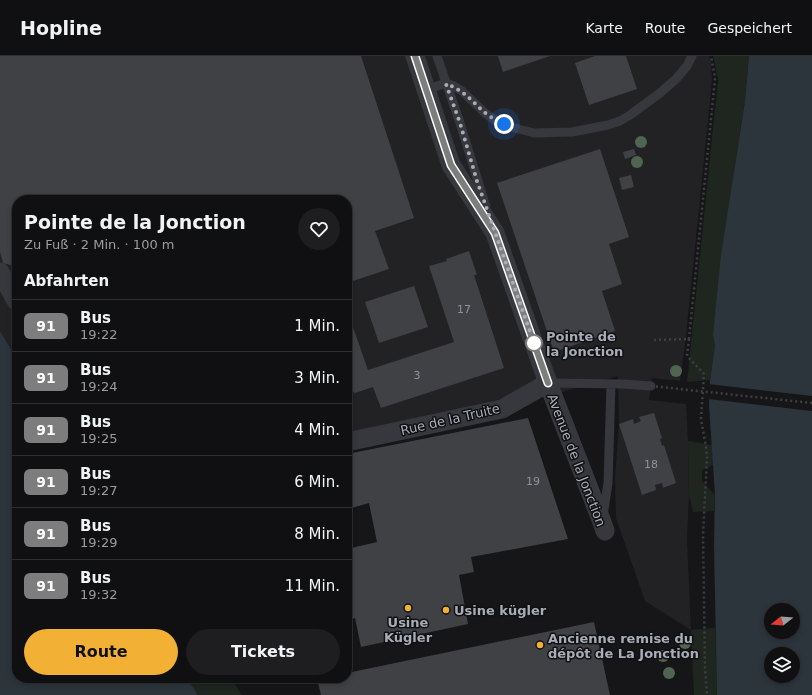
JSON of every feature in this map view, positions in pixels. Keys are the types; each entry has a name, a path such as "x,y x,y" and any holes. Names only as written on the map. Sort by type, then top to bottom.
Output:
{"street":[{"name":"Avenue de la Jonction","path":"415,56 451,165 495,233 548,383 604,527"},
{"path":"0,272 12,293"},
{"name":"Rue de la Truite","path":"352,441 502,408 548,383"}],"lane":[{"path":"437,56 495,233"},
{"path":"426,90 446,84 454,86 462,91 485,113 496,121 512,127 534,133 572,132 608,125 620,121 630,115 676,79 687,66 692,56"},
{"path":"548,383 651,386"},
{"path":"604,527 608,483 611,384"}],"path":[{"path":"707,695 705,668 703,535 707,458 701,419 704,374 687,356 715,78 711,56"},
{"path":"654,340 689,339"},
{"path":"651,386 812,404"}],"shaded area":[{"path":"0,56 709,56 712,78 711,91 680,381 652,378 649,400 686,404 689,495 687,538 691,630 645,601 616,518 615,477 619,424 618,376 502,409 352,441 352,195 12,195 12,351 0,331"},
{"path":"713,56 749,56 745,101 734,172 713,335 715,346 710,380 687,382 718,80"},
{"path":"749,56 812,56 812,695 717,695 714,545 715,495 709,405 710,380 715,346 713,335 721,255 745,101"},
{"path":"0,331 12,351 12,683 190,683 198,695 0,695"},
{"path":"688,441 712,445 713,465 702,470 702,481 715,495 714,511 693,512 689,495"},
{"path":"715,628 717,695 694,695 691,630"},
{"path":"190,683 234,683 242,695 198,695"}],"pier":[{"path":"708,384 812,396 812,411 708,399"}],"building":[{"path":"0,56 361,56 414,218 375,231 389,269 352,281 352,195 12,195 12,266 3,263 0,252"},
{"path":"498,56 550,56 503,72"},
{"path":"595,56 626,56 637,89 589,105 575,63"},
{"path":"600,149 629,237 609,244 622,284 602,291 615,331 554,352 497,183"},
{"path":"634,149 636,155 625,159 623,152"},
{"path":"631,175 634,187 622,190 619,178"},
{"path":"469,251 477,275 474,275 504,368 381,408 373,387 355,393 352,390 352,324 368,370 454,342 429,266 447,261 446,259"},
{"path":"414,286 428,327 379,343 365,302"},
{"path":"654,413 662,438 660,439 662,446 664,445 676,483 663,488 662,483 655,485 656,490 642,495 619,424 633,419 634,424 641,421 639,417"},
{"path":"528,418 568,539 471,557 474,572 459,575 468,624 361,647 355,618 352,619 352,548 377,542 369,503 352,508 352,453"},
{"name":"Ancienne remise du dépôt de La Jonction","path":"594,622 610,695 321,695 318,683 352,683 352,672"}],"bus line":[{"name":"91","path":"415,56 451,165 495,233 548,383"}],"place":[{"name":"Pointe de la Jonction","path":"534,343"},
{"name":"Usine Kügler","path":"408,608"},
{"name":"Usine kügler","path":"446,610"},
{"name":"Ancienne remise du dépôt de La Jonction","path":"540,645"}],"route":[{"path":"504,124 496,121 485,113 462,91 454,86 446,84 460,123 477,181 534,343"}]}
